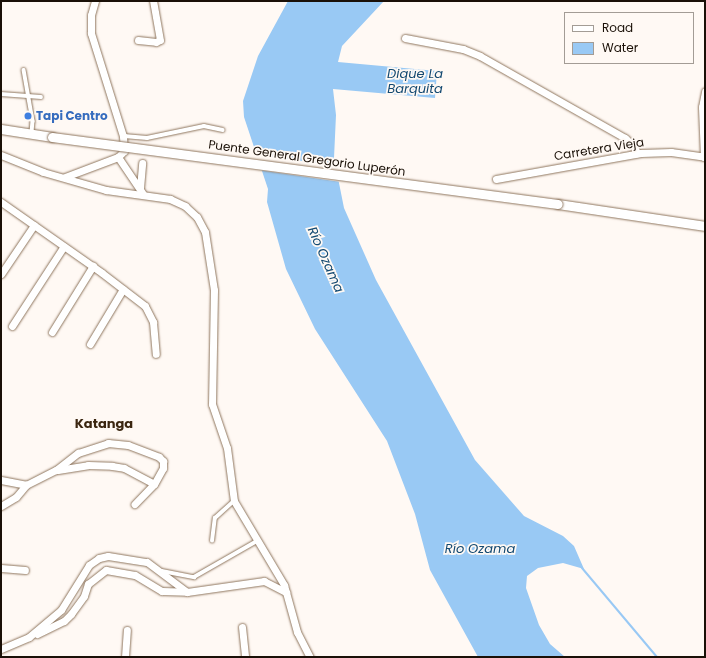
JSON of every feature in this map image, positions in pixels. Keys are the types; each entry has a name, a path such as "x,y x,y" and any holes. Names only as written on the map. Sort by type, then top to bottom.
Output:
{"street":[{"path":"65,177 118,157 124,151 122,136 91,33 91,15 96,1"},
{"path":"138,40 156,42 160,40 153,1"},
{"path":"404,38 463,49 480,56 630,142 637,153"},
{"path":"704,157 702,107 705,91"},
{"name":"Puente General Gregorio Luperón","path":"1,129 558,204 705,226"},
{"name":"Carretera Vieja","path":"496,179 637,153 664,152 704,157"},
{"path":"1,155 106,190 142,191 170,199 185,206 197,217 205,232 215,316 212,404 227,448 234,501 286,592 299,637 310,657"},
{"path":"118,157 142,191"},
{"path":"142,163 142,191"},
{"path":"2,205 34,225 93,266 145,306 150,315 155,332 156,354"},
{"path":"1,274 34,225"},
{"path":"12,326 64,246"},
{"path":"52,332 93,266"},
{"path":"90,344 123,289"},
{"path":"1,506 16,497 26,485 56,470 78,453 108,443 128,445 159,457 162,461 163,468 154,484 136,504"},
{"path":"56,470 88,465 112,466 124,468 154,484"},
{"path":"1,480 26,485"},
{"path":"29,637 60,610 89,565 99,558 108,556 147,562 187,592"},
{"path":"1,568 25,570"},
{"path":"1,649 64,621 84,596 88,584 106,570 135,575 162,591 187,592 264,582 286,592"},
{"path":"242,627 245,657"},
{"path":"125,657 127,630"}],"lane":[{"path":"24,70 30,98 32,134"},
{"path":"1,94 30,98 41,97"},
{"path":"122,136 147,138 204,126 222,130"},
{"path":"212,540 215,518 234,501"},
{"path":"160,571 194,577 257,541"}],"water":[{"name":"Río Ozama","path":"288,1 384,1 342,46 338,62 437,71 435,98 333,89 336,115 334,158 344,208 376,280 475,460 524,516 563,536 574,546 584,569 563,563 538,568 527,576 526,588 539,625 550,644 565,657 478,657 430,570 415,514 387,441 315,329 286,269 267,202 268,189 244,117 243,101 258,56"}],"pier":[{"path":"253,154 338,166 341,182 259,170"}],"waterway":[{"path":"582,568 657,657"}],"place":[{"name":"Tapi Centro","path":"28,116"}],"district":[{"name":"Katanga","path":"104,424"}],"water label":[{"name":"Dique La Barquita","path":"415,82"}]}
